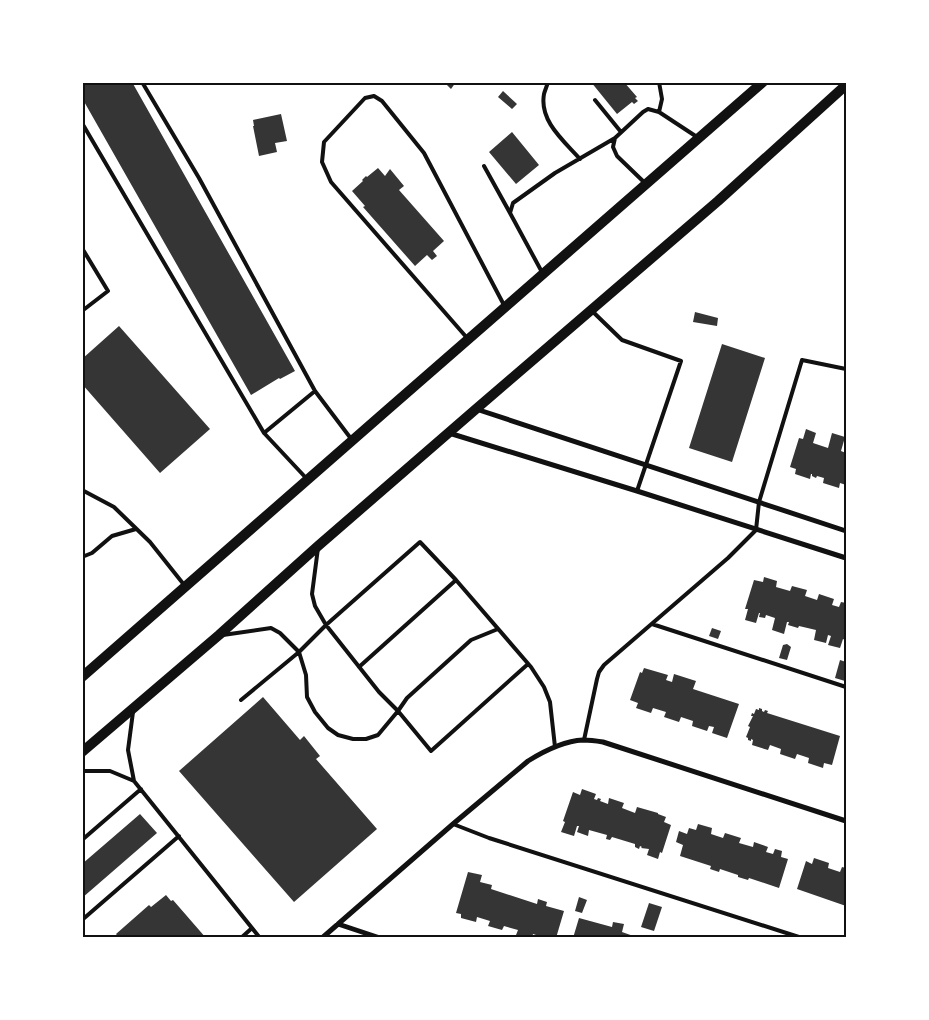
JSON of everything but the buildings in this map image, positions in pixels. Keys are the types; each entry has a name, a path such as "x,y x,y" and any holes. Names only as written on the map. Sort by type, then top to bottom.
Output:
{"main road":[{"path":"82,678 763,82"},
{"path":"82,752 718,201 846,85"}],"street":[{"path":"476,409 846,531"},
{"path":"449,433 846,558"},
{"path":"322,938 528,761 538,754 567,743 584,740 603,742 846,822"},
{"path":"338,924 380,938"}],"lane":[{"path":"142,82 199,178 315,391 352,440"},
{"path":"548,82 544,95 545,113 550,125 580,159"},
{"path":"659,82 662,99 659,112"},
{"path":"468,339 331,182 322,162 324,142 365,98 374,96 382,101 424,153 505,307"},
{"path":"595,100 621,132"},
{"path":"510,213 513,204 521,197 555,173 614,138 648,109 659,112 699,138"},
{"path":"82,123 264,433 307,480"},
{"path":"614,138 613,147 617,156 646,184"},
{"path":"484,166 543,274"},
{"path":"82,248 108,291 82,311"},
{"path":"591,310 622,340 680,361 638,492"},
{"path":"584,740 600,672 604,665 728,558 756,530 759,502 802,360 846,369"},
{"path":"264,433 315,391"},
{"path":"82,490 114,507 150,542 185,586"},
{"path":"82,557 92,553 112,536 136,529"},
{"path":"241,700 299,652 326,625 420,542 456,580 528,664 544,687 550,702 555,747"},
{"path":"318,546 312,594 315,606 326,625 359,667 431,751 528,664"},
{"path":"359,667 456,580"},
{"path":"652,624 846,687"},
{"path":"219,635 271,628 280,633 299,652 306,675 307,697 315,712 328,728 338,735 353,739 366,739 378,735 398,712 407,698 471,640 498,629"},
{"path":"133,709 128,750 134,781"},
{"path":"82,771 110,771 134,781 260,938"},
{"path":"82,840 141,789"},
{"path":"453,824 489,838 802,938"},
{"path":"82,920 179,836"},
{"path":"241,938 252,928"}]}
